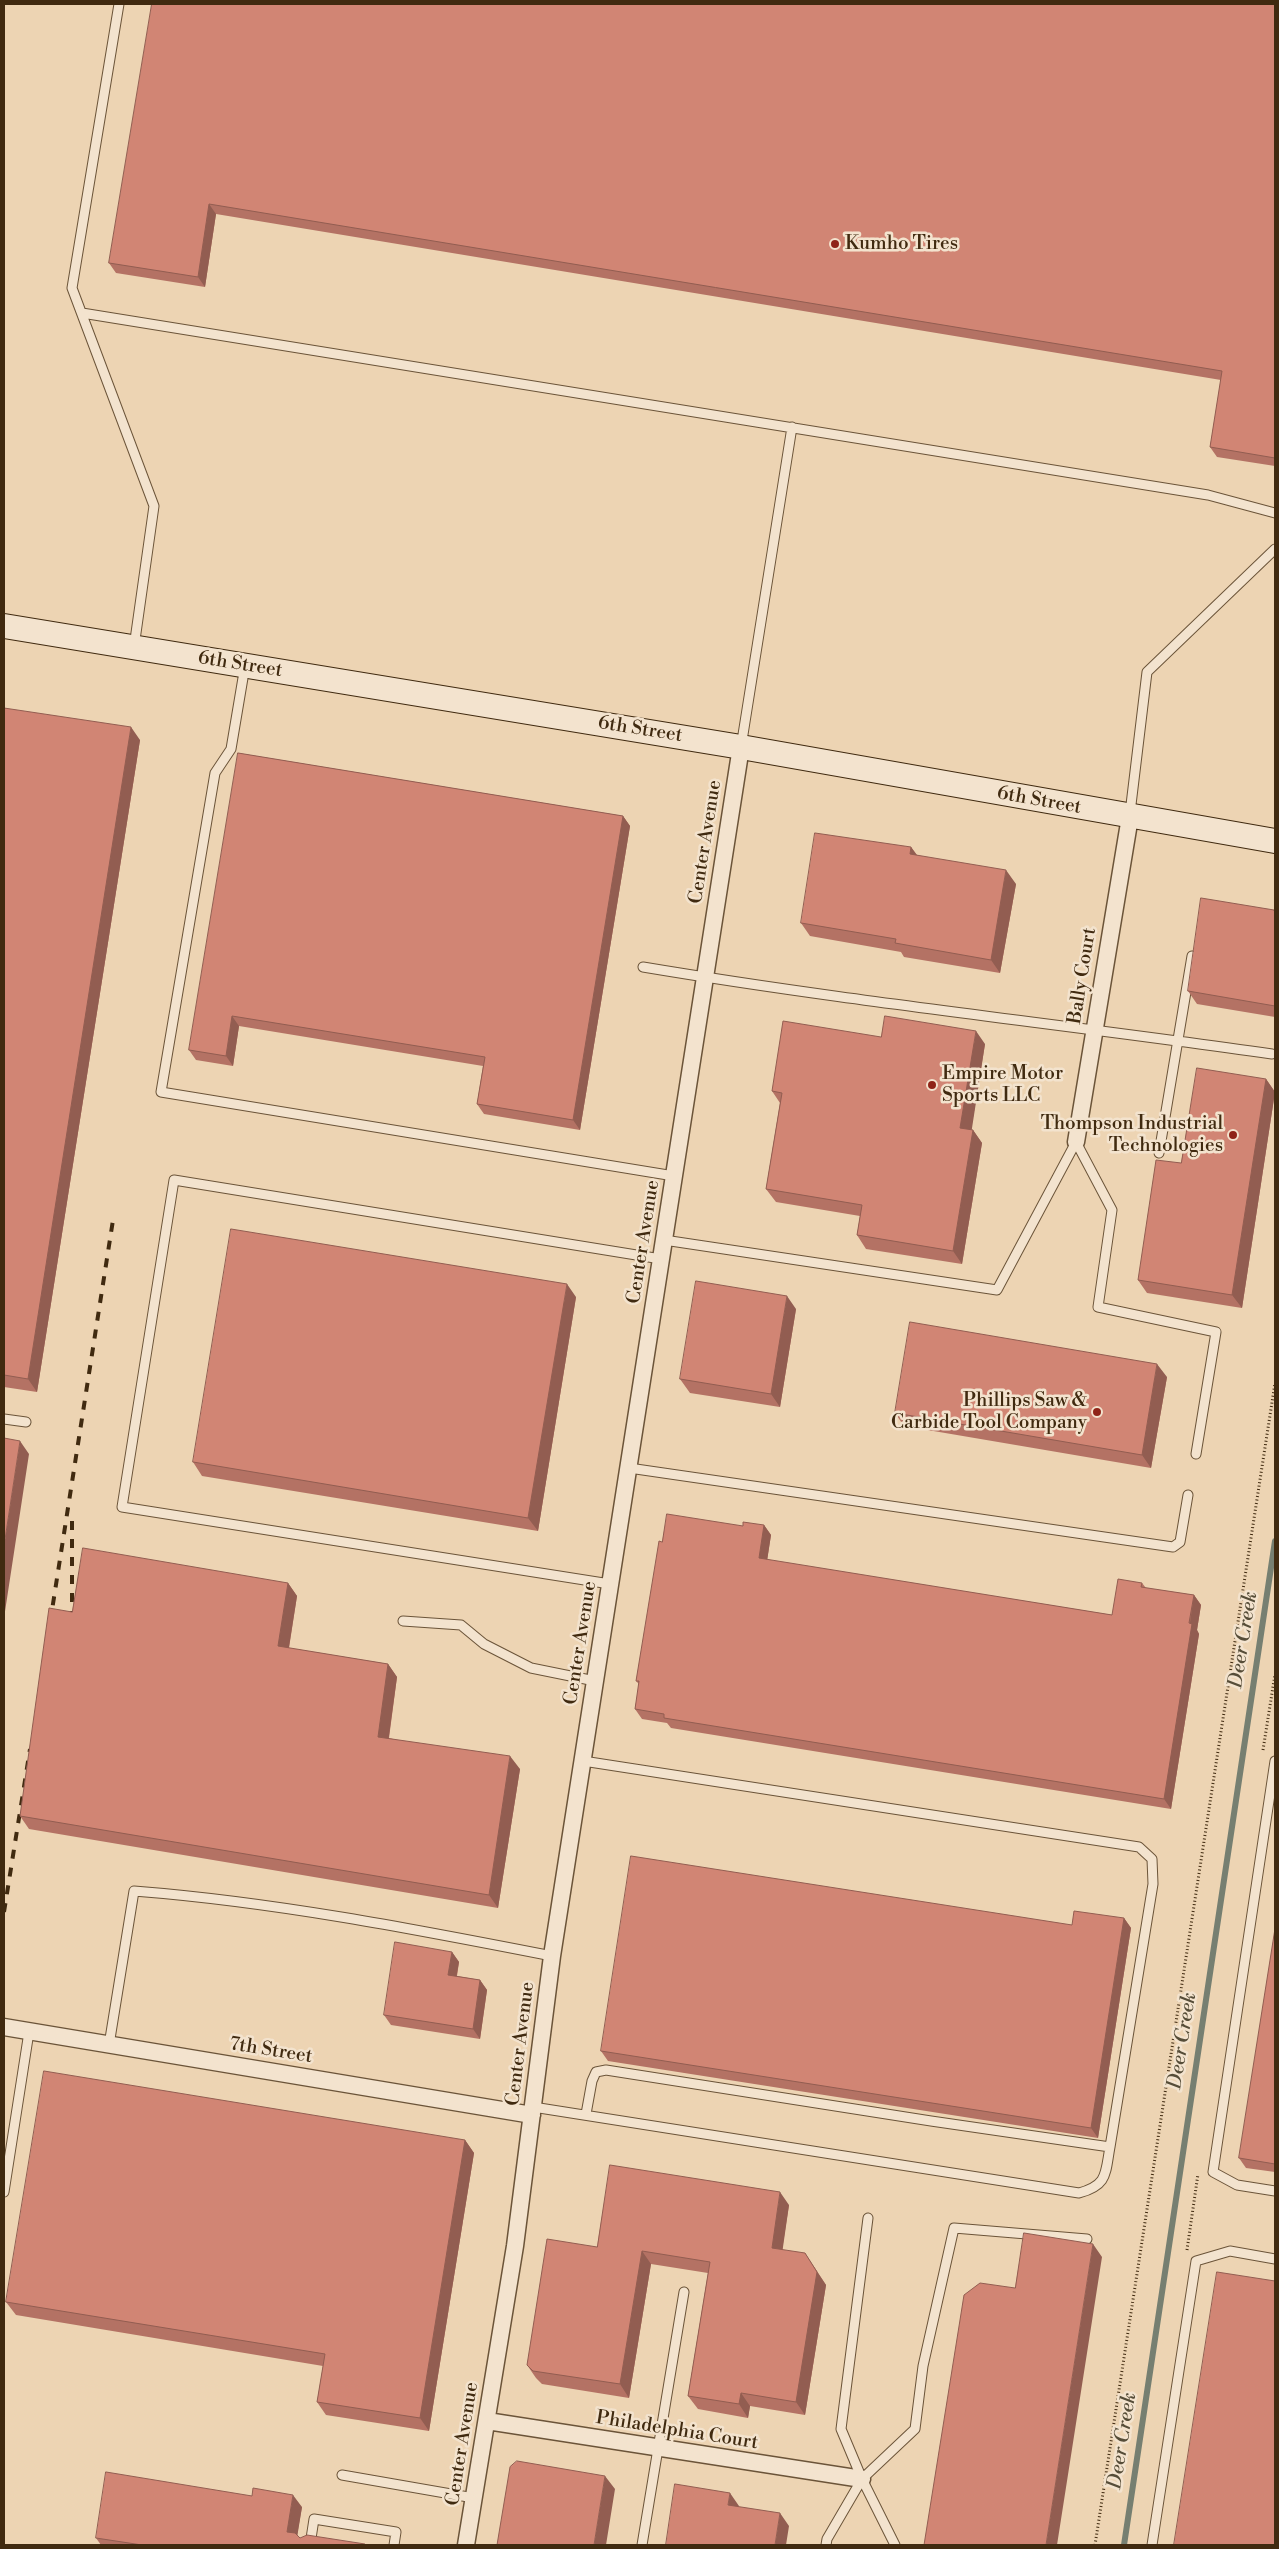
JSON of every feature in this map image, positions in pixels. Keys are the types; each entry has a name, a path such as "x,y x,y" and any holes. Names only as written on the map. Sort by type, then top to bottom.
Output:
{"main road":[{"name":"6th Street","path":"4,626 741,747 1130,817 1275,841"}],"street":[{"name":"Center Avenue","path":"466,2545 515,2246 552,1956 741,747"},
{"name":"Bally Court","path":"1076,1142 1130,817"},
{"name":"7th Street","path":"4,2027 532,2111"},
{"name":"Philadelphia Court","path":"487,2421 862,2479"}],"lane":[{"path":"119,4 72,288 154,506 134,648"},
{"path":"82,313 1208,495 1275,513"},
{"path":"741,747 792,427"},
{"path":"1130,817 1147,672 1275,549"},
{"path":"245,666 231,749 215,773 161,1092 674,1176"},
{"path":"1159,1153 1192,956"},
{"path":"643,967 900,1006 1095,1028 1272,1054"},
{"path":"664,1240 997,1290 1076,1142"},
{"path":"1076,1142 1112,1210 1098,1307 1216,1332 1196,1454"},
{"path":"610,1584 122,1507 174,1180 661,1259"},
{"path":"4,1419 26,1422"},
{"path":"629,1468 1173,1547 1180,1542 1188,1495"},
{"path":"403,1621 461,1625 484,1644 531,1668 595,1681"},
{"path":"532,2111 586,2114 1078,2193 1095,2188 1105,2175 1153,1884 1152,1859 1139,1847 583,1761"},
{"path":"1275,1762 1213,2172 1237,2185 1275,2191"},
{"path":"109,2045 134,1891 203,1896 428,1932 552,1956"},
{"path":"4,2192 29,2032"},
{"path":"586,2114 592,2081 596,2072 606,2070 921,2120 1110,2147"},
{"path":"868,2218 841,2429 862,2479 895,2545"},
{"path":"826,2545 827,2539 862,2479 915,2429 923,2366 954,2228 1087,2240"},
{"path":"1152,2545 1196,2261 1230,2251 1275,2259"},
{"path":"642,2545 684,2292"},
{"path":"342,2475 474,2498"},
{"path":"310,2545 314,2519 396,2532 394,2545"}],"path":[{"path":"1095,2545 1275,1383"}],"building":[{"name":"Kumho Tires","path":"152,4 1275,4 1275,458 1210,447 1222,371 209,204 198,277 109,263"},
{"path":"4,708 131,727 28,1379 4,1375"},
{"path":"238,753 623,816 573,1120 477,1104 485,1057 232,1016 226,1056 189,1050"},
{"path":"815,833 911,847 910,854 1006,870 991,960 895,943 896,939 801,923"},
{"path":"1201,898 1274,910 1275,1006 1188,991"},
{"path":"885,1016 976,1031 960,1128 973,1130 953,1251 857,1235 862,1205 766,1189 782,1093 772,1091 783,1021 881,1037"},
{"path":"1197,1068 1266,1079 1232,1295 1138,1280 1156,1160 1181,1163"},
{"path":"231,1229 567,1284 528,1518 193,1462"},
{"path":"696,1281 787,1296 771,1394 680,1379"},
{"path":"910,1322 1157,1364 1142,1455 895,1413"},
{"path":"4,1438 20,1441 4,1546"},
{"path":"667,1514 743,1526 743,1522 764,1525 759,1558 1112,1615 1118,1579 1142,1583 1141,1587 1194,1595 1189,1623 1192,1624 1164,1799 664,1718 664,1714 635,1709 639,1681 636,1681 659,1541 662,1542"},
{"path":"83,1548 288,1583 278,1646 388,1664 378,1737 510,1756 489,1895 20,1816 49,1608 72,1612"},
{"path":"631,1856 1072,1925 1074,1911 1124,1918 1091,2128 601,2051"},
{"path":"1275,1929 1275,2164 1239,2158"},
{"path":"395,1942 452,1952 448,1975 480,1980 473,2029 384,2015"},
{"path":"44,2071 465,2140 420,2418 317,2402 325,2354 6,2302"},
{"path":"610,2165 780,2192 772,2248 805,2253 817,2272 796,2402 741,2393 739,2404 688,2396 710,2262 642,2251 620,2384 533,2371 527,2365 547,2239 597,2247"},
{"path":"1024,2233 1093,2244 1046,2545 924,2545 964,2295 980,2283 1015,2288"},
{"path":"1217,2272 1275,2281 1275,2545 1174,2545"},
{"path":"517,2461 605,2476 594,2545 497,2545 510,2467"},
{"path":"106,2472 252,2496 253,2488 293,2495 287,2532 295,2533 300,2538 307,2535 365,2544 142,2545 96,2538"},
{"path":"675,2484 730,2493 728,2505 780,2513 775,2545 666,2545"}],"waterway":[{"name":"Deer Creek","path":"1124,2545 1275,1541"}],"railway":[{"path":"50,1623 113,1220"},
{"path":"72,1521 72,1624"},
{"path":"4,1912 30,1749"}],"place":[{"name":"Kumho Tires","path":"835,244"},
{"name":"Empire Motor Sports LLC","path":"932,1085"},
{"name":"Thompson Industrial Technologies","path":"1233,1135"},
{"name":"Phillips Saw & Carbide Tool Company","path":"1097,1412"}]}
